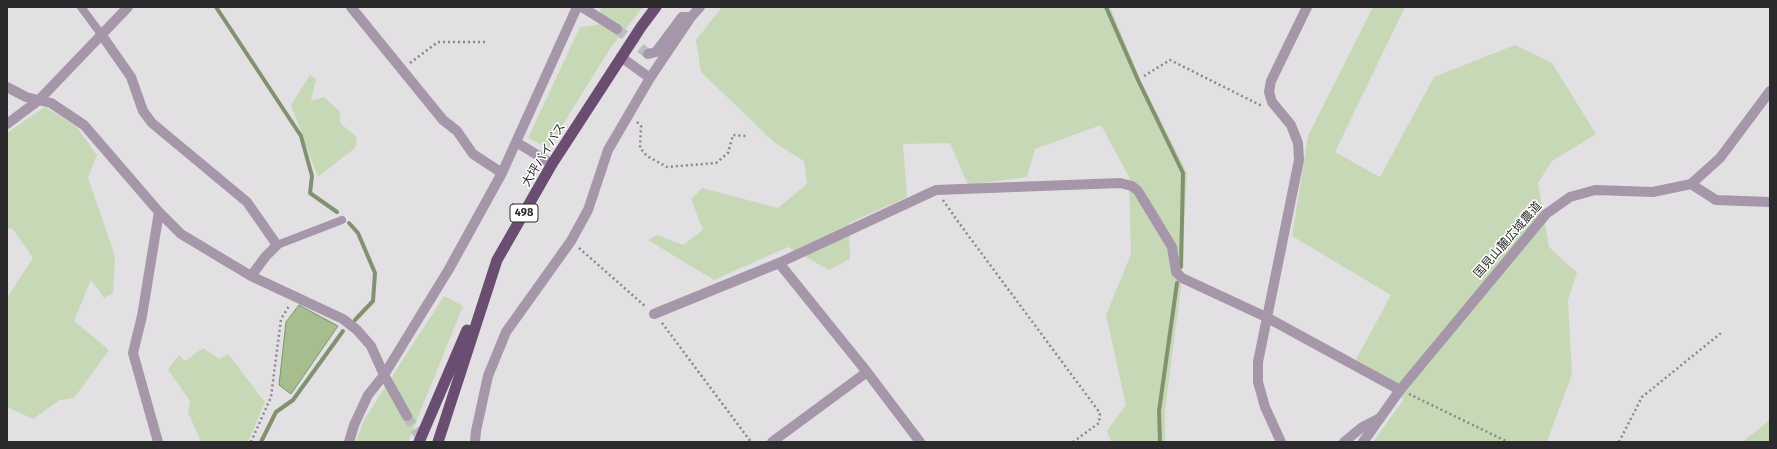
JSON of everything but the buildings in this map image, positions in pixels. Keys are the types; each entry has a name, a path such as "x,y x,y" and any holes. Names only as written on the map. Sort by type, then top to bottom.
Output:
{"highway":[{"name":"大坪バイパス","path":"438,442 497,260 552,164 621,57 656,7"},
{"path":"419,442 497,260"}],"street":[{"path":"7,124 39,100 128,7"},
{"path":"351,7 442,120 457,131 473,154 502,173"},
{"path":"349,442 354,425 368,395 384,375 449,269 502,173 577,7"},
{"path":"582,7 617,29"},
{"path":"475,442 488,376 506,332 571,241 588,210 608,150 650,78 691,17 700,7"},
{"path":"1281,442 1265,407 1258,382 1258,362 1299,160 1298,143 1291,125 1272,102 1269,92 1271,81 1307,7"},
{"path":"648,54 656,52 682,17 691,17"},
{"path":"101,34 131,77 143,111 152,123 247,202 277,245 266,256 251,276"},
{"path":"621,57 650,78"},
{"path":"7,86 26,97 52,103 84,125 159,212 181,234 251,276 343,319 357,330 371,346 384,375 407,416"},
{"name":"国見山麓広域農道","path":"1363,442 1400,390 1525,237 1546,214 1570,197 1595,190 1653,192 1691,184 1720,158 1770,91"},
{"path":"516,142 552,164"},
{"path":"654,314 779,263 936,190 1120,182 1132,186 1138,191 1172,247 1176,272 1182,278 1266,317 1400,390"},
{"path":"1691,184 1716,200 1770,202"},
{"path":"158,442 133,353 142,316 159,212"},
{"path":"779,263 867,372 920,442"},
{"path":"772,442 867,372"},
{"path":"1344,442 1361,428 1380,418"}],"lane":[{"path":"82,7 101,34"},
{"path":"277,245 342,220"}],"path":[{"path":"402,70 438,42 487,42"},
{"path":"1144,76 1170,60 1260,105 1272,102"},
{"path":"629,114 641,126 640,148 647,156 667,167 716,163 728,153 733,135 746,136"},
{"path":"936,190 1100,413 1099,424 1073,442"},
{"path":"571,241 654,314 664,325 751,442"},
{"path":"251,442 271,397 281,319 296,296"},
{"path":"1619,442 1642,397 1721,332"},
{"path":"1400,390 1508,442"}],"shaded area":[{"path":"600,7 643,7 611,47 548,148 528,138 580,27 602,24"},
{"path":"722,7 1110,7 1141,81 1187,173 1181,288 1165,410 1165,442 1111,442 1107,431 1126,405 1106,315 1131,254 1129,177 1101,125 1035,149 1027,177 968,185 950,143 903,144 907,197 849,223 850,259 829,270 788,247 714,280 648,240 657,235 683,245 703,230 691,199 702,188 778,208 807,184 804,161 775,143 701,72 696,40"},
{"path":"1373,7 1405,7 1335,152 1380,177 1434,77 1515,45 1552,63 1596,134 1552,161 1538,183 1549,247 1577,273 1568,300 1572,374 1547,442 1373,442 1404,399 1353,365 1391,295 1292,236 1308,136"},
{"path":"310,75 316,79 311,101 324,97 340,112 340,123 357,137 355,148 318,177 291,105"},
{"path":"45,107 75,125 97,155 88,178 115,256 113,293 104,298 91,280 74,321 109,350 74,398 60,400 33,419 7,407 7,298 33,258 12,228 7,229 7,133"},
{"path":"444,296 463,306 408,442 356,442 364,420"},
{"path":"299,305 338,326 291,394 279,385 286,322"},
{"path":"203,348 219,359 228,354 265,402 248,442 201,442 188,412 190,401 168,370 179,355 185,361"},
{"path":"1770,420 1770,442 1742,442"}],"waterway":[{"path":"216,7 301,136 312,176 310,193 337,212"},
{"path":"1106,7 1138,80 1183,173 1181,267"},
{"path":"349,223 358,233 375,273 373,301 355,320"},
{"path":"1160,442 1159,411 1177,283"},
{"path":"261,442 276,412 293,400 343,331"}],"tunnel":[{"path":"617,29 648,54"},
{"path":"407,416 423,442"}]}
